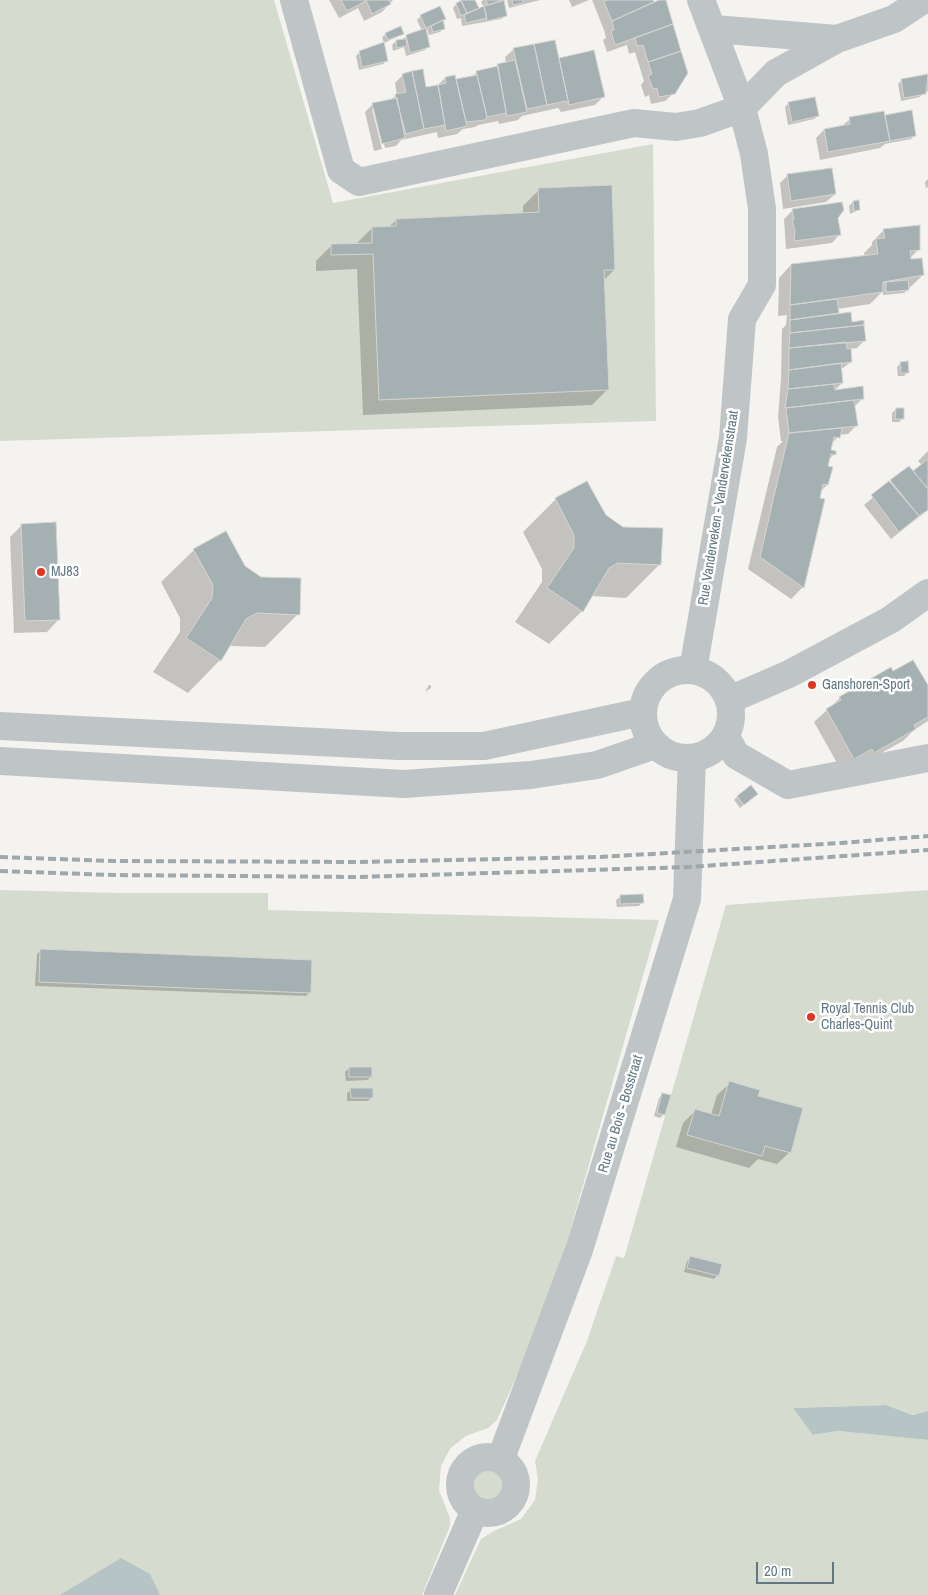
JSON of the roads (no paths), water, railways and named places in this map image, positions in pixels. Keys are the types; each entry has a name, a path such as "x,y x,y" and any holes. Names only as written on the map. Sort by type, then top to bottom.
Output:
{"street":[{"path":"294,0 341,170 359,182 634,123 676,127 700,123 742,108 776,72 837,39 894,19 923,0"},
{"name":"Rue Vanderveken - Vandervekenstraat","path":"693,670 733,438 742,319 762,285 762,209 754,154 742,108 714,29 701,0"},
{"path":"714,29 837,39"},
{"path":"729,700 789,674 890,620 928,593"},
{"path":"693,670 708,675 721,685 729,700 731,721 726,736 719,745 706,754 692,758 672,756 655,745 643,724 642,712 650,689 658,680 669,673 693,670"},
{"path":"0,726 398,746 484,746 642,712"},
{"path":"726,736 736,755 788,785 928,758"},
{"path":"0,761 404,784 531,775 597,765 655,745"},
{"name":"Rue au Bois - Bosstraat","path":"500,1458 579,1250 686,899 692,758"},
{"path":"485,1456 500,1458 513,1470 517,1479 516,1493 507,1506 499,1511 488,1513 475,1510 466,1502 460,1485 463,1471 466,1466 485,1456"},
{"path":"438,1595 475,1510"}],"railway":[{"path":"0,857 113,861 357,862 598,857 928,836"},
{"path":"0,871 112,875 358,877 689,867 928,850"}],"place":[{"name":"MJ83","path":"41,572"},
{"name":"Ganshoren-Sport","path":"812,685"},
{"name":"Royal Tennis Club Charles-Quint","path":"811,1017"}]}
